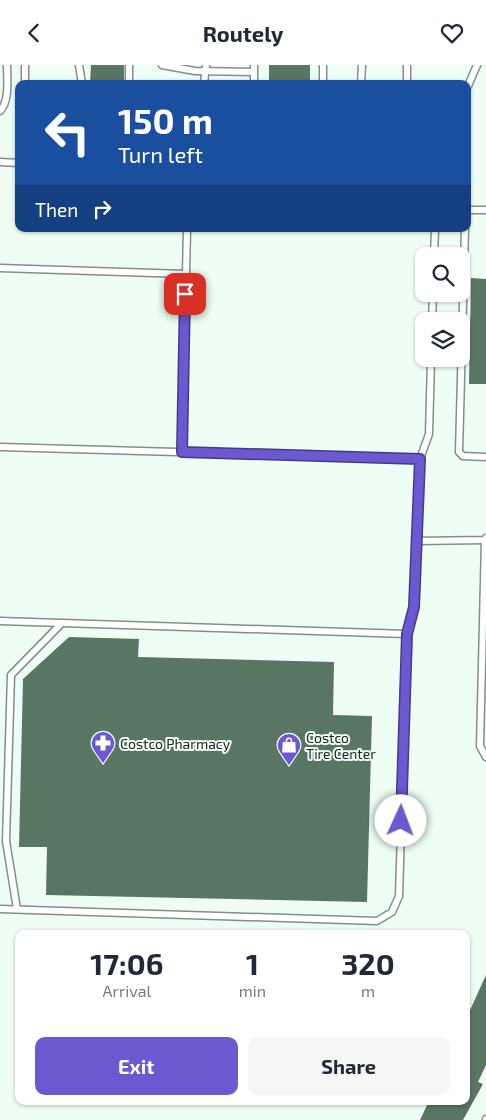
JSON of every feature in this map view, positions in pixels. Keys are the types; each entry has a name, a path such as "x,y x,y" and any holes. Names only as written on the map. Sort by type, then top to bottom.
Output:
{"lane":[{"path":"0,111 3,109 6,97 7,65"},
{"path":"25,65 25,80"},
{"path":"79,65 81,80"},
{"path":"129,65 129,80"},
{"path":"162,65 179,69 206,68 254,73"},
{"path":"254,65 254,80"},
{"path":"323,80 324,65"},
{"path":"361,80 362,65"},
{"path":"407,65 407,80"},
{"path":"470,80 476,65"},
{"path":"0,162 15,163"},
{"path":"471,209 486,210"},
{"path":"182,452 187,232"},
{"path":"434,247 435,232"},
{"path":"465,232 459,451 463,456 486,457"},
{"path":"0,268 185,274"},
{"path":"0,909 377,921 392,912 399,896 407,634 414,607 420,459 429,434 431,367"},
{"path":"0,447 420,459"},
{"path":"416,541 486,539 480,746 486,757"},
{"path":"0,621 407,634"},
{"path":"17,909 6,841 11,675 62,623"}],"building":[{"path":"91,65 124,65 124,80 90,80"},
{"path":"269,65 310,65 310,80 269,80"},
{"path":"471,278 486,279 486,384 469,384"},
{"path":"69,637 139,639 138,657 334,662 333,715 372,716 367,902 46,895 47,847 19,847 23,679"},
{"path":"486,975 486,1065 478,1082 483,1084 463,1120 420,1120 427,1105 470,1105 470,1010"}],"place":[{"name":"Costco Pharmacy","path":"103,764"},
{"name":"Costco Tire Center","path":"289,766"}],"route":[{"path":"185,294 182,452 420,459 414,607 407,634 401,821"}]}
